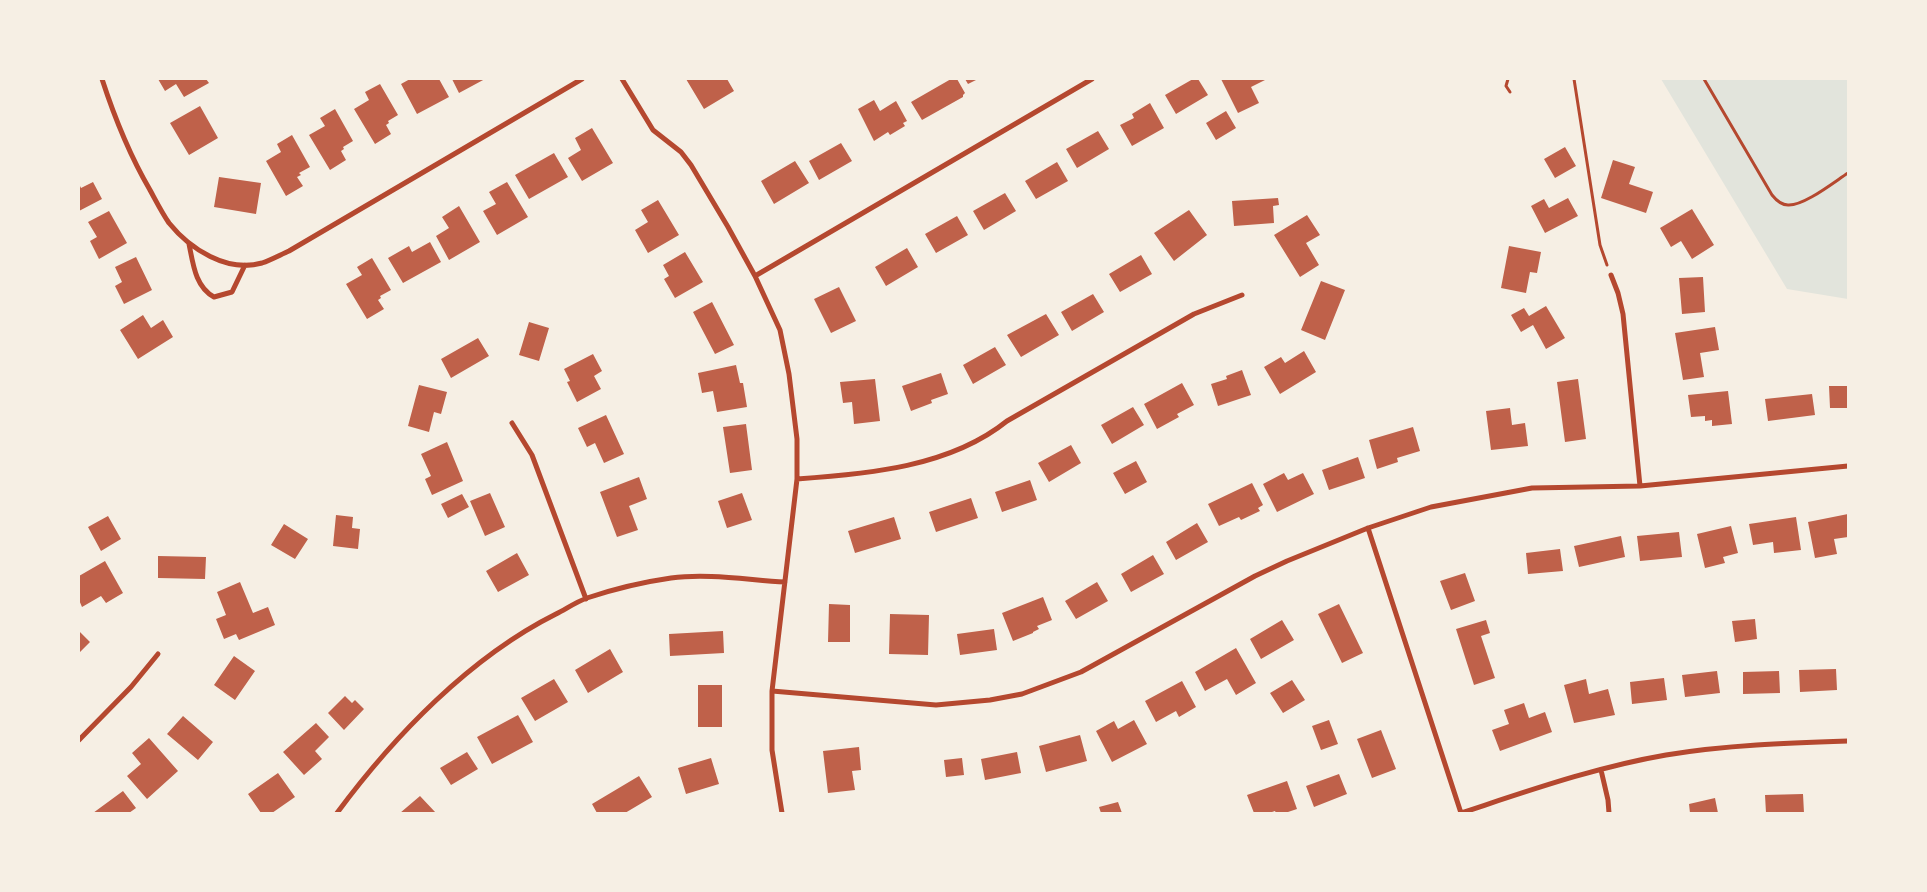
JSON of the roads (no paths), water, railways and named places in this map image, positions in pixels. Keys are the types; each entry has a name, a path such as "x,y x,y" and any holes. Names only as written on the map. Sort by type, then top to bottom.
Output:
{"street":[{"path":"102,79 120,132 137,167 169,222 189,244 201,253 220,261 245,265 260,264 289,251 582,79"},
{"path":"622,79 653,130 682,152 691,165 755,276 780,330 789,374 797,439 797,479 772,691 772,750 782,813"},
{"path":"755,276 1092,79"},
{"path":"189,244 198,281 205,293 214,297 232,292 245,265"},
{"path":"1611,275 1623,314 1640,486"},
{"path":"797,479 855,475 886,470 920,463 957,449 991,434 1007,421 1194,314 1242,295"},
{"path":"512,423 532,455 586,599"},
{"path":"772,691 936,705 990,700 1022,694 1082,672 1255,576 1321,546 1431,507 1532,488 1640,486 1848,466"},
{"path":"1368,528 1461,813 1548,784 1642,759 1706,749 1767,743 1848,740"},
{"path":"337,813 371,770 433,704 480,662 541,621 586,599 639,584 671,578 690,576 784,582"},
{"path":"79,740 111,708 158,654"},
{"path":"1601,770 1609,813"}]}
